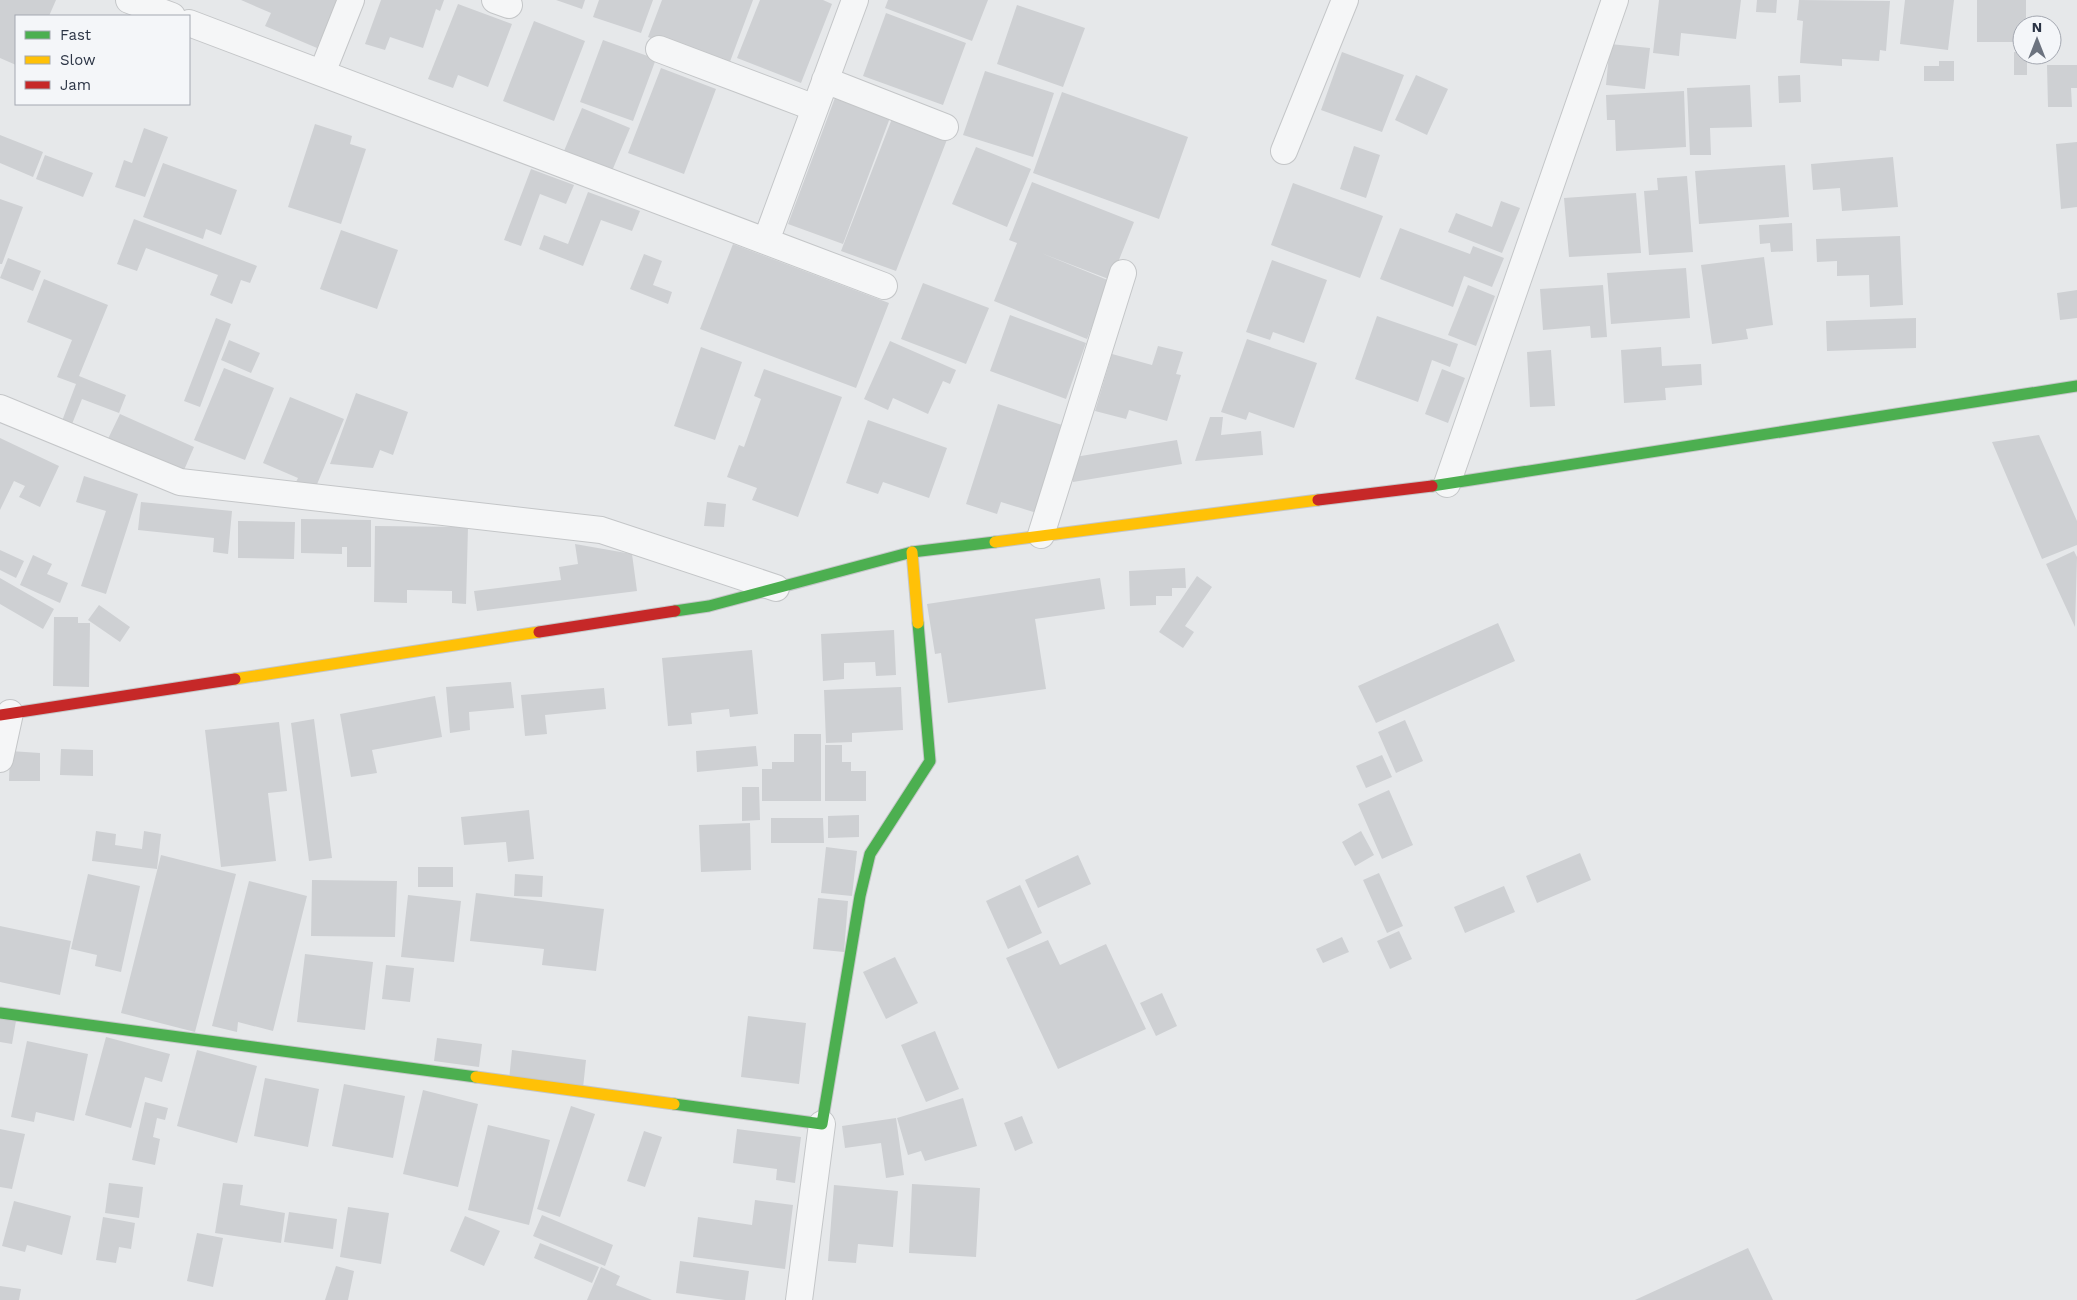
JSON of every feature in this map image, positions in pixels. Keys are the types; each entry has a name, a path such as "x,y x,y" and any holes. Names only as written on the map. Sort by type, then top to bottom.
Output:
{"street":[{"path":"129,0 169,15"},
{"path":"322,73 351,0"},
{"path":"766,242 855,0"},
{"path":"1284,150 1345,0"},
{"path":"1447,484 1615,0"},
{"path":"190,23 884,286"},
{"path":"659,49 815,108"},
{"path":"825,80 944,127"},
{"path":"1040,535 1123,274"},
{"path":"0,759 5,714 709,606 912,552 1447,484 2077,386"},
{"path":"0,408 180,482 601,530 776,588"},
{"path":"799,1300 822,1124 860,896 870,854 930,761 912,552"},
{"path":"0,1013 822,1124"}],"building":[{"path":"0,0 56,0 49,15 15,15 15,65 0,58"},
{"path":"241,0 338,0 317,48 265,26 271,13"},
{"path":"381,0 444,0 440,11 436,9 423,48 390,37 385,50 365,44"},
{"path":"556,0 585,0 582,9"},
{"path":"599,0 653,0 641,33 593,17"},
{"path":"662,0 753,0 728,67 648,37"},
{"path":"760,0 823,0 832,4 801,83 737,58"},
{"path":"888,0 988,0 972,41 885,8"},
{"path":"1659,0 1741,0 1736,39 1681,33 1679,56 1653,53"},
{"path":"1757,0 1777,0 1776,13 1756,12"},
{"path":"1799,0 1890,1 1886,51 1880,50 1879,61 1842,59 1842,66 1800,63 1803,21 1797,20"},
{"path":"1905,0 1954,0 1948,50 1900,44"},
{"path":"1977,0 2026,0 2026,15 2012,15 2012,42 1977,42"},
{"path":"458,4 512,24 488,87 458,75 453,88 428,79"},
{"path":"1017,5 1085,28 1063,87 997,64"},
{"path":"886,13 966,43 943,105 863,76"},
{"path":"534,21 585,41 554,121 503,101"},
{"path":"603,40 656,59 633,121 580,102"},
{"path":"1610,44 1650,48 1645,89 1606,85"},
{"path":"1342,52 1404,75 1382,132 1321,110"},
{"path":"1939,61 1954,61 1954,81 1924,81 1924,66 1939,66"},
{"path":"2014,65 2027,65 2027,75 2014,75"},
{"path":"2047,65 2077,65 2077,88 2071,88 2072,107 2048,107"},
{"path":"661,68 716,89 684,174 628,153"},
{"path":"985,71 1054,93 1033,157 963,135"},
{"path":"1416,75 1448,89 1427,135 1395,120"},
{"path":"1800,75 1801,102 1779,103 1778,76"},
{"path":"1750,85 1752,127 1710,128 1711,155 1690,155 1687,88"},
{"path":"1684,91 1686,147 1616,151 1615,120 1607,120 1606,95"},
{"path":"1062,92 1188,137 1159,219 1033,173"},
{"path":"836,95 891,115 843,244 788,224"},
{"path":"582,108 630,128 612,171 564,151"},
{"path":"893,116 948,137 896,271 841,251"},
{"path":"315,124 352,136 350,144 366,149 341,224 288,207"},
{"path":"144,128 168,137 145,197 115,187 124,160 132,163"},
{"path":"0,135 43,152 33,177 0,163"},
{"path":"2077,142 2077,207 2061,209 2056,144"},
{"path":"1354,146 1380,155 1366,198 1340,189"},
{"path":"976,147 1031,169 1007,227 952,204"},
{"path":"45,155 93,173 83,197 36,179"},
{"path":"1893,157 1898,207 1842,211 1840,188 1813,190 1811,164"},
{"path":"163,163 237,190 221,235 206,229 203,239 143,217"},
{"path":"1785,165 1789,217 1699,224 1695,171"},
{"path":"531,169 574,185 566,204 540,194 521,246 504,240"},
{"path":"1687,176 1693,252 1649,255 1644,191 1658,190 1657,178"},
{"path":"1032,182 1134,222 1111,280 1041,253 1110,281 1087,339 994,301 1017,243 1009,240"},
{"path":"1293,183 1383,216 1360,278 1271,245"},
{"path":"588,192 640,211 632,231 601,220 583,266 539,249 544,235 568,244"},
{"path":"1636,193 1641,253 1569,257 1564,198"},
{"path":"0,199 23,207 2,264 0,264"},
{"path":"1501,201 1520,208 1502,253 1448,232 1456,213 1492,227"},
{"path":"134,219 257,266 250,283 241,280 232,304 210,295 218,275 146,248 137,271 117,264"},
{"path":"1792,223 1793,251 1771,252 1770,243 1760,244 1759,225"},
{"path":"1400,228 1470,254 1473,246 1504,258 1492,287 1464,276 1453,307 1380,279"},
{"path":"341,230 398,250 377,309 320,289"},
{"path":"1900,236 1903,305 1870,307 1869,275 1837,276 1837,261 1817,262 1816,239"},
{"path":"733,244 889,303 856,388 700,329"},
{"path":"644,254 662,261 653,285 672,292 668,304 630,289"},
{"path":"1764,257 1773,325 1746,329 1748,339 1712,344 1701,265"},
{"path":"8,258 41,271 33,291 0,278"},
{"path":"1272,260 1327,280 1304,343 1273,332 1270,340 1246,332"},
{"path":"1686,268 1690,318 1611,324 1607,273"},
{"path":"44,279 108,305 79,376 126,395 119,413 82,399 72,424 62,421 76,384 57,377 72,340 27,322"},
{"path":"923,283 989,308 966,364 901,339"},
{"path":"1468,285 1495,296 1476,346 1448,335"},
{"path":"1603,285 1607,337 1591,338 1590,326 1543,330 1540,289"},
{"path":"2077,290 2077,318 2060,320 2057,293"},
{"path":"1010,315 1086,343 1066,399 990,371"},
{"path":"1377,316 1458,344 1450,367 1432,360 1418,402 1355,379"},
{"path":"216,318 231,324 200,407 184,401"},
{"path":"1916,318 1916,348 1827,351 1826,321"},
{"path":"1247,339 1317,363 1294,428 1249,412 1246,420 1221,412"},
{"path":"229,340 260,353 251,373 221,360"},
{"path":"890,341 956,370 950,384 943,381 928,414 893,398 888,410 864,399"},
{"path":"1158,346 1183,352 1176,374 1181,375 1167,421 1129,410 1126,419 1095,411 1112,354 1152,365"},
{"path":"701,347 742,362 715,440 674,426"},
{"path":"1661,347 1662,366 1701,364 1702,385 1665,388 1666,400 1624,403 1621,350"},
{"path":"1551,350 1555,406 1530,407 1527,352"},
{"path":"224,368 274,388 245,460 194,440"},
{"path":"764,369 842,397 798,517 752,500 757,488 727,477 739,445 744,447 761,399 754,396"},
{"path":"1442,369 1465,378 1448,423 1425,414"},
{"path":"356,393 408,412 393,455 380,450 373,468 330,464"},
{"path":"290,397 344,419 313,494 294,486 298,478 263,463"},
{"path":"998,404 1068,427 1040,514 1001,502 997,514 966,504"},
{"path":"120,414 194,447 181,477 106,443"},
{"path":"1210,417 1223,417 1221,435 1261,431 1263,455 1195,461"},
{"path":"868,420 947,448 929,498 883,482 878,494 846,483"},
{"path":"2039,435 2077,521 2077,545 2042,559 1992,442"},
{"path":"0,438 59,466 40,507 19,497 25,486 14,481 0,510"},
{"path":"1177,440 1182,464 1073,482 1069,458"},
{"path":"84,476 138,494 106,594 81,586 106,511 76,502"},
{"path":"141,502 232,511 228,554 213,552 214,538 138,530"},
{"path":"707,502 726,504 724,527 704,526"},
{"path":"301,519 371,520 371,567 347,567 347,547 342,547 342,554 301,553"},
{"path":"238,521 295,522 294,559 238,558"},
{"path":"375,526 468,527 466,604 452,603 452,591 407,590 407,603 374,602"},
{"path":"575,544 632,554 637,591 477,611 474,591 561,580 559,567 578,564"},
{"path":"0,550 24,561 16,578 0,570"},
{"path":"2074,551 2077,557 2075,627 2046,564"},
{"path":"33,555 52,564 47,574 68,583 60,603 20,585"},
{"path":"1185,568 1186,588 1172,588 1172,596 1156,596 1156,605 1130,606 1129,571"},
{"path":"1197,576 1212,587 1185,626 1194,632 1183,648 1159,632"},
{"path":"0,578 54,609 43,629 0,604"},
{"path":"1100,578 1105,609 1035,619 1046,689 948,703 941,653 935,654 927,604"},
{"path":"99,605 130,627 120,642 88,620"},
{"path":"54,617 78,617 78,623 90,623 89,687 53,686"},
{"path":"1498,623 1515,661 1376,723 1358,686"},
{"path":"894,630 896,675 876,676 875,662 844,663 844,679 823,681 821,634"},
{"path":"752,650 758,714 730,717 729,709 691,713 692,724 668,726 662,658"},
{"path":"511,682 514,708 469,712 470,730 450,733 446,687"},
{"path":"901,687 903,730 852,733 852,742 826,743 824,690"},
{"path":"604,688 606,709 545,715 547,734 525,736 521,695"},
{"path":"435,696 442,737 372,750 377,773 351,777 340,714"},
{"path":"314,719 332,858 309,861 291,723"},
{"path":"1405,720 1423,761 1396,773 1378,732"},
{"path":"279,722 287,791 268,793 276,861 221,867 205,730"},
{"path":"794,734 821,734 821,801 762,801 762,769 772,769 772,762 794,762"},
{"path":"825,745 842,745 842,762 851,762 851,771 866,771 866,801 825,801"},
{"path":"756,746 758,766 697,772 696,751"},
{"path":"61,749 93,750 93,776 60,775"},
{"path":"10,751 40,753 40,781 9,781"},
{"path":"1382,755 1392,777 1366,788 1356,766"},
{"path":"742,787 759,787 760,820 742,821"},
{"path":"1389,790 1413,845 1382,859 1358,804"},
{"path":"529,810 534,859 508,862 506,842 464,845 461,817"},
{"path":"859,815 859,837 828,838 828,816"},
{"path":"771,818 823,818 824,843 771,843"},
{"path":"750,823 751,870 701,872 699,825"},
{"path":"96,831 116,834 115,845 142,849 144,831 161,834 157,869 92,861"},
{"path":"1361,831 1374,855 1355,866 1342,842"},
{"path":"826,847 857,851 852,896 821,893"},
{"path":"1580,853 1591,880 1537,903 1526,876"},
{"path":"161,855 236,874 195,1032 121,1013"},
{"path":"1078,855 1091,884 1038,908 1025,880"},
{"path":"418,867 453,867 453,887 418,887"},
{"path":"1379,873 1403,926 1387,933 1363,880"},
{"path":"88,874 140,886 121,972 95,966 97,955 71,949"},
{"path":"515,874 543,876 542,897 514,896"},
{"path":"312,880 397,881 395,937 311,936"},
{"path":"249,881 307,896 273,1031 238,1022 237,1032 212,1026"},
{"path":"1020,885 1042,933 1008,949 986,901"},
{"path":"1504,886 1515,912 1465,933 1454,907"},
{"path":"476,893 604,909 596,971 542,965 544,949 470,941"},
{"path":"408,895 461,901 454,962 401,957"},
{"path":"818,898 848,901 844,952 813,949"},
{"path":"0,926 71,941 60,995 0,982"},
{"path":"1399,931 1412,959 1390,969 1377,941"},
{"path":"1342,937 1349,952 1323,963 1316,949"},
{"path":"1048,940 1060,965 1106,944 1146,1029 1058,1069 1006,958"},
{"path":"305,954 373,962 365,1030 297,1022"},
{"path":"895,957 918,1003 886,1019 863,972"},
{"path":"386,965 414,968 410,1002 382,999"},
{"path":"1162,993 1177,1026 1156,1036 1140,1003"},
{"path":"748,1016 806,1023 799,1084 741,1077"},
{"path":"0,1018 16,1021 12,1044 0,1042"},
{"path":"935,1031 959,1089 926,1102 901,1045"},
{"path":"106,1037 170,1054 162,1082 145,1077 131,1128 85,1115"},
{"path":"437,1038 482,1044 479,1067 434,1061"},
{"path":"27,1041 88,1054 74,1121 36,1112 34,1122 11,1117"},
{"path":"197,1050 257,1066 237,1143 177,1126"},
{"path":"512,1050 586,1060 583,1088 509,1080"},
{"path":"265,1078 319,1089 308,1147 254,1136"},
{"path":"344,1084 405,1096 393,1158 332,1146"},
{"path":"423,1090 478,1104 458,1187 403,1174"},
{"path":"963,1098 977,1146 925,1161 921,1151 908,1155 897,1118"},
{"path":"145,1102 168,1108 165,1120 157,1118 153,1137 160,1139 155,1165 132,1160"},
{"path":"571,1106 595,1114 560,1217 537,1209"},
{"path":"1022,1116 1033,1143 1015,1151 1004,1123"},
{"path":"896,1118 904,1175 886,1178 881,1143 845,1148 842,1126"},
{"path":"488,1125 550,1140 529,1225 468,1210"},
{"path":"0,1129 25,1134 12,1189 0,1187"},
{"path":"737,1129 801,1137 795,1183 776,1180 777,1169 733,1163"},
{"path":"644,1131 662,1137 645,1187 627,1181"},
{"path":"109,1183 143,1187 139,1218 105,1213"},
{"path":"223,1183 243,1185 240,1205 285,1213 281,1243 215,1233"},
{"path":"912,1184 980,1188 976,1257 909,1253"},
{"path":"834,1185 898,1191 893,1247 858,1244 856,1263 828,1261"},
{"path":"755,1200 793,1205 785,1269 693,1257 698,1217 752,1225"},
{"path":"14,1201 71,1216 62,1255 27,1245 25,1252 2,1246"},
{"path":"348,1207 389,1213 381,1264 340,1257"},
{"path":"289,1212 337,1219 333,1249 284,1242"},
{"path":"542,1215 613,1245 605,1266 533,1236"},
{"path":"465,1216 500,1231 484,1266 450,1251"},
{"path":"103,1217 135,1223 131,1249 119,1247 116,1263 96,1260"},
{"path":"197,1233 223,1238 213,1287 187,1281"},
{"path":"540,1243 599,1267 592,1283 534,1258"},
{"path":"1748,1248 1773,1300 1635,1300"},
{"path":"680,1261 749,1271 745,1300 725,1300 676,1293"},
{"path":"336,1266 354,1271 348,1300 325,1300"},
{"path":"601,1267 620,1276 616,1285 652,1300 587,1300"},
{"path":"0,1286 21,1289 19,1300 0,1300"}],"traffic: fast":[{"path":"1432,486 2077,386"},
{"path":"675,611 709,606 912,552 995,542"},
{"path":"674,1104 822,1124 860,896 870,854 930,761 918,623"},
{"path":"0,1013 476,1077"}],"traffic: slow":[{"path":"995,542 1318,500"},
{"path":"912,552 918,623"},
{"path":"235,679 539,632"},
{"path":"476,1077 674,1104"}],"traffic: jam":[{"path":"1318,500 1432,486"},
{"path":"539,632 675,611"},
{"path":"0,715 235,679"}]}
